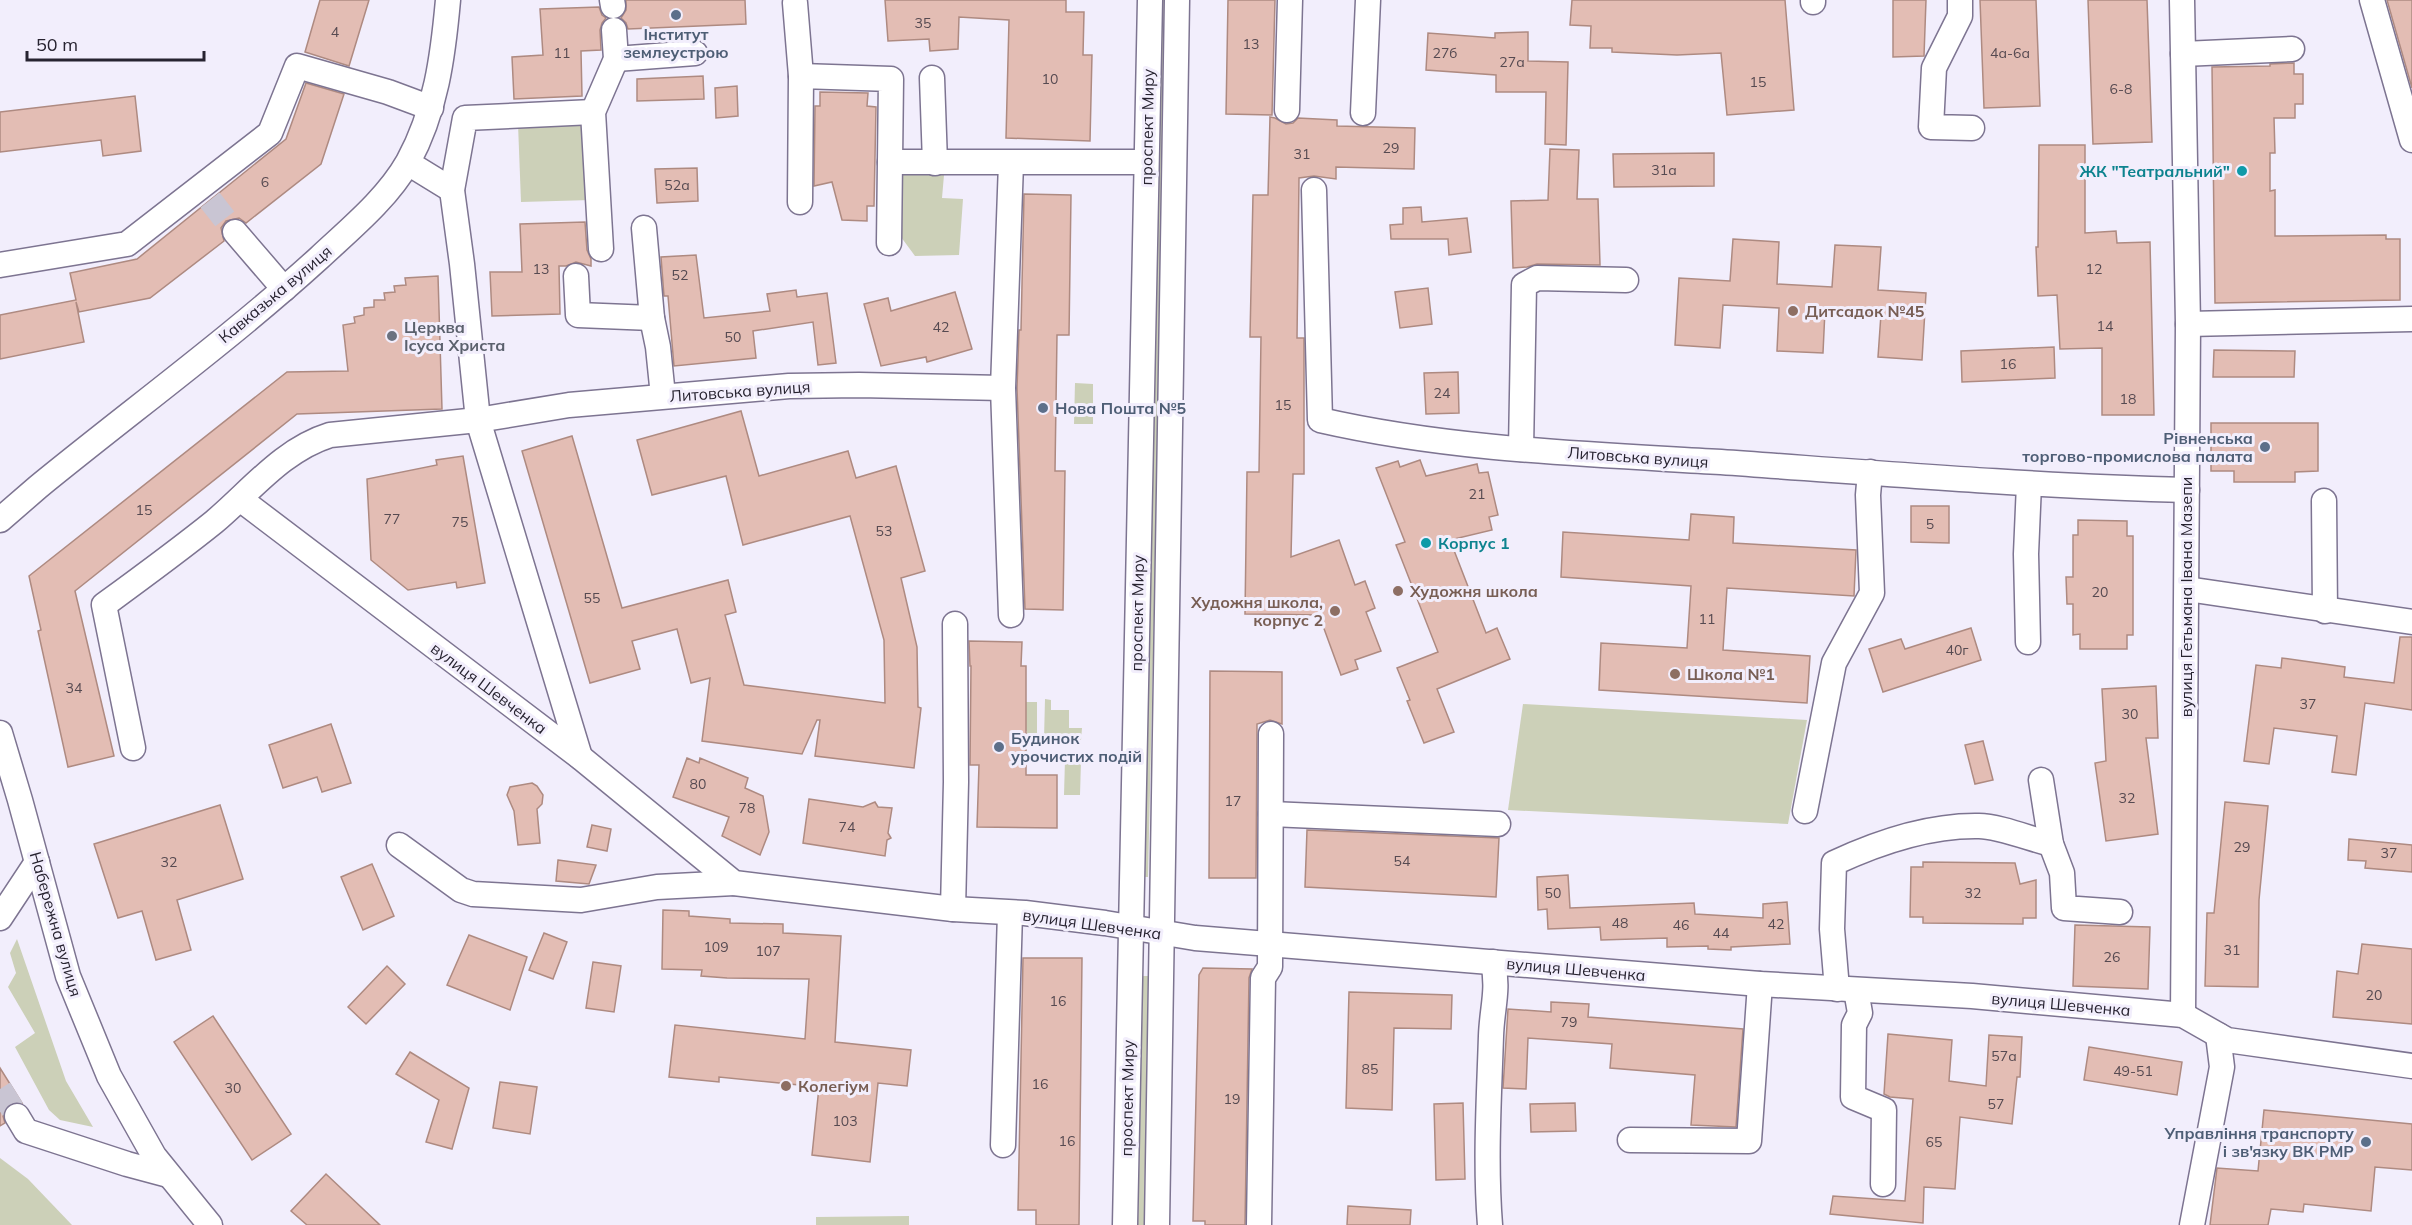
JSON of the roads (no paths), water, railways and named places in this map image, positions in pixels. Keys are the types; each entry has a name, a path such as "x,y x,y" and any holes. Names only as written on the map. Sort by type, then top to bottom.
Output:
{"street":[{"name":"Кавказька вулиця","path":"0,520 46,480 284,289 385,193 408,163 431,108 443,53 448,0"},
{"name":"проспект Миру","path":"1125,1225 1150,0"},
{"name":"проспект Миру","path":"1157,1225 1177,0"},
{"path":"1287,110 1290,0"},
{"path":"1364,112 1368,0"},
{"path":"1960,0 1960,16 1934,68 1931,127 1972,128"},
{"name":"вулиця Гетьмана Івана Мазепи","path":"2182,0 2188,324 2183,1015"},
{"path":"2372,0 2412,140"},
{"path":"795,3 801,76 800,202"},
{"path":"601,249 593,112 616,59 614,30"},
{"path":"2183,54 2292,49"},
{"path":"616,59 695,53"},
{"path":"0,264 127,244 205,194 270,133 297,66 388,92 431,108"},
{"path":"801,76 891,79 889,243"},
{"path":"932,78 935,163"},
{"path":"580,757 478,420 452,190 465,118 593,112"},
{"path":"890,162 1146,162"},
{"path":"408,163 452,190"},
{"path":"1011,163 1003,388 1011,615"},
{"name":"Литовська вулиця","path":"1314,190 1320,420 1366,431 1521,449 2029,484 2187,490"},
{"path":"644,228 652,318 658,347 663,396"},
{"path":"235,232 284,289"},
{"path":"576,276 578,315 652,318"},
{"path":"1521,449 1524,285 1537,278 1626,280"},
{"path":"2188,324 2412,319"},
{"name":"Литовська вулиця","path":"133,748 104,605 176,553 240,499 253,485 297,450 320,438 330,435 478,420 569,405 663,396 801,386 1003,388"},
{"path":"1805,811 1834,663 1872,593 1868,495 1870,472"},
{"path":"2028,642 2026,554 2029,484"},
{"name":"вулиця Шевченка","path":"240,499 580,757 734,882"},
{"path":"2325,501 2325,611"},
{"path":"2187,589 2412,622"},
{"path":"953,909 956,782 955,624"},
{"name":"Набережна вулиця","path":"0,733 68,976 110,1076 154,1156 210,1225"},
{"path":"1259,1225 1263,978 1270,967 1271,735"},
{"path":"2041,780 2051,844 2062,873 2064,909 2120,912"},
{"path":"1271,814 1498,824"},
{"path":"1883,1184 1884,1110 1853,1097 1854,1024 1860,1013 1846,989 1832,929 1834,863 1869,846 1926,831 1981,826 2051,844"},
{"name":"вулиця Шевченка","path":"399,845 461,890 473,894 581,900 657,887 734,882 1270,944 1760,984 1972,996 2183,1015 2228,1040 2412,1066"},
{"path":"0,918 37,862"},
{"path":"1002,1144 1010,913"},
{"path":"1490,1225 1487,1186 1491,1025 1497,983 1493,962"},
{"path":"1630,1140 1749,1141 1760,984"},
{"path":"2192,1225 2222,1067 2218,1035"},
{"path":"17,1116 26,1131 168,1175"}],"tunnel":[{"path":"210,200 235,232"},
{"path":"0,1089 17,1116"}],"place":[{"name":"Інститут землеустрою","path":"676,15"},
{"name":"ЖК \"Театральний\"","path":"2242,171"},
{"name":"Дитсадок №45","path":"1793,311"},
{"name":"Церква Ісуса Христа","path":"392,336"},
{"name":"Нова Пошта №5","path":"1043,408"},
{"name":"Рівненська торгово-промислова палата","path":"2265,447"},
{"name":"Корпус 1","path":"1426,543"},
{"name":"Художня школа","path":"1398,591"},
{"name":"Художня школа, корпус 2","path":"1335,611"},
{"name":"Школа №1","path":"1675,674"},
{"name":"Будинок урочистих подій","path":"999,747"},
{"name":"Колегіум","path":"786,1086"},
{"name":"Управління транспорту і зв'язку ВК РМР","path":"2366,1142"}]}
